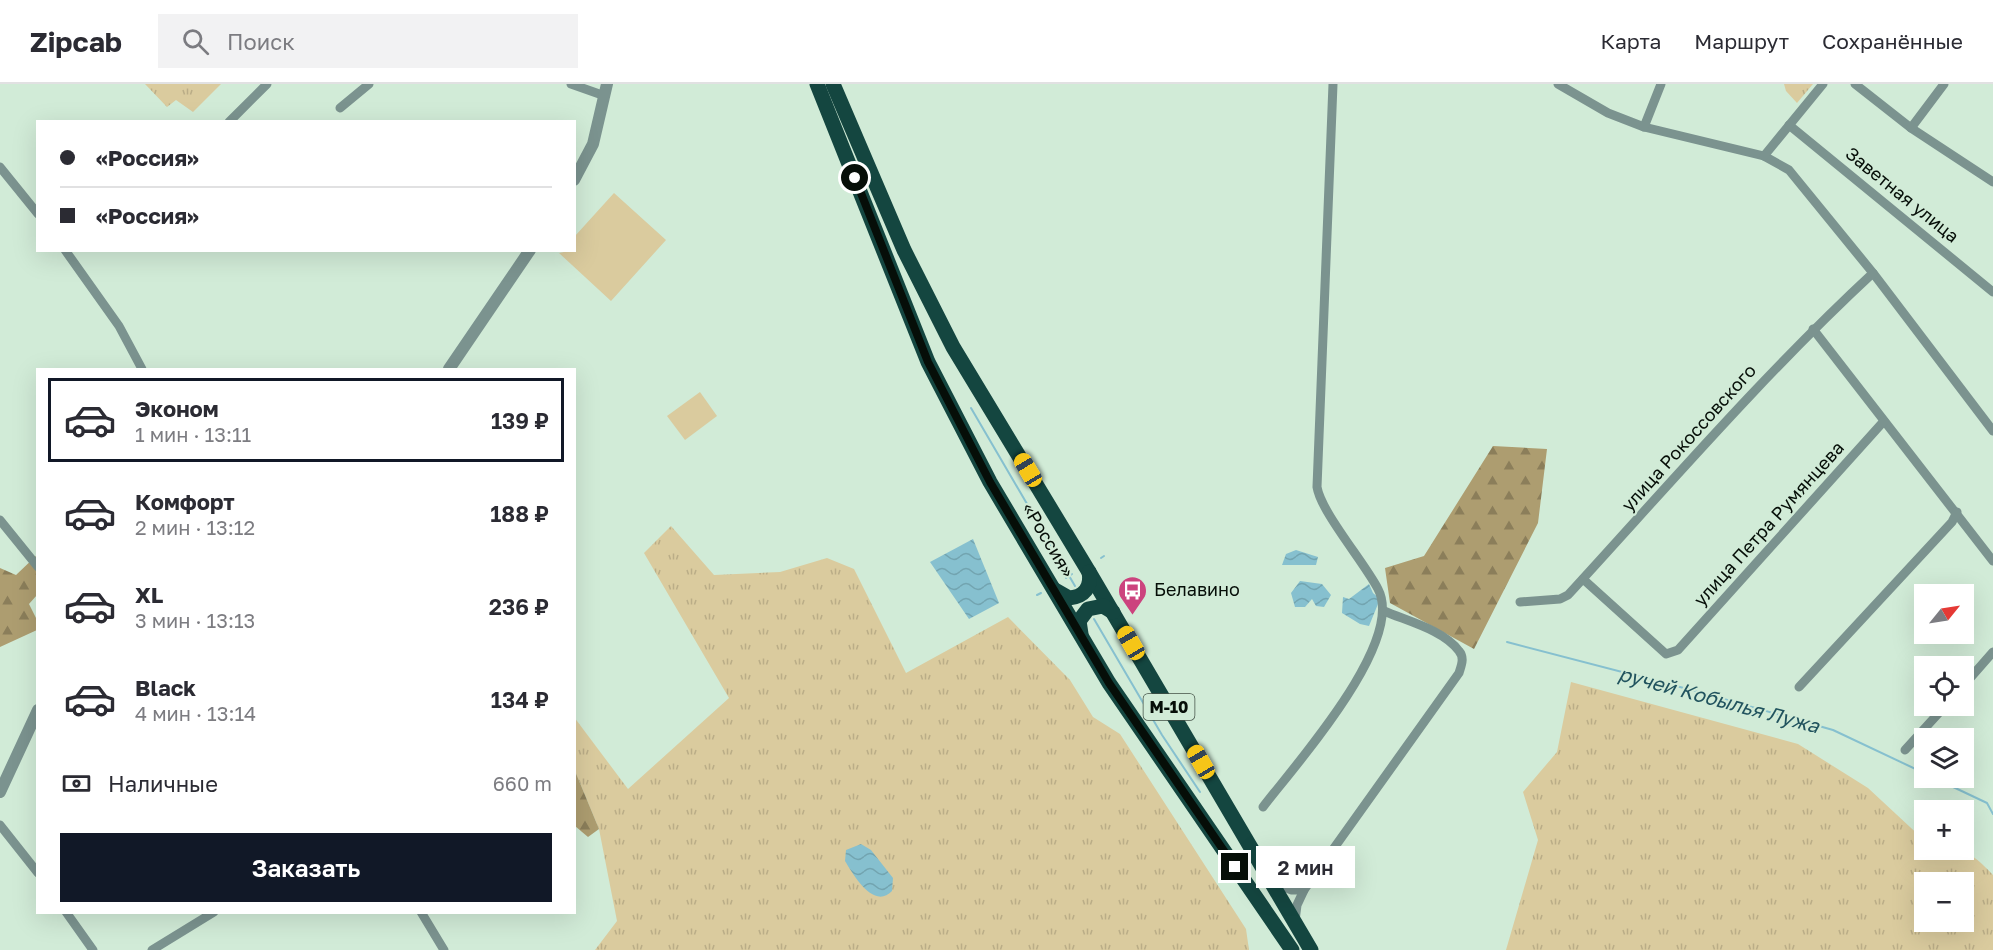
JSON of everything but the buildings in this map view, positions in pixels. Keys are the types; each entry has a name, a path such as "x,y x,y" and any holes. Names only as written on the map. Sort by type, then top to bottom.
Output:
{"highway":[{"name":"«Россия»","path":"818,84 928,362 990,482 1081,636 1156,754 1292,950"},
{"name":"«Россия»","path":"833,84 904,250 953,347 1113,612 1311,950"},
{"path":"839,84 844,110"},
{"path":"1053,588 1066,597 1077,597 1088,587 1089,572"},
{"path":"1081,636 1079,621 1088,609 1103,606 1113,612"},
{"path":"1247,884 1252,903 1284,950"}],"street":[{"path":"231,120 267,84"},
{"path":"340,108 369,84"},
{"path":"571,84 606,90 593,144 576,176"},
{"path":"1263,807 1354,686 1373,649 1384,611 1379,589 1319,498 1317,487 1333,84"},
{"path":"1558,84 1608,113 1644,127 1764,156 1789,170 1873,273 1993,431"},
{"path":"1644,127 1660,84"},
{"path":"1764,156 1823,84"},
{"path":"1855,84 1911,128 1993,182"},
{"path":"1911,128 1944,84"},
{"name":"Заветная улица","path":"1789,125 1993,292"},
{"path":"0,167 36,212"},
{"path":"66,252 119,326 141,368"},
{"path":"450,368 529,252"},
{"name":"улица Рокоссовского","path":"1520,602 1560,599 1568,595 1813,329 1873,273"},
{"path":"1813,329 1993,561"},
{"name":"улица Петра Румянцева","path":"1583,579 1665,654 1678,650 1884,421"},
{"path":"1798,687 1952,522 1957,512"},
{"path":"0,520 36,565"},
{"path":"1296,925 1297,905 1304,890 1463,661 1460,651 1440,636 1384,611"},
{"path":"1974,674 1993,652"},
{"path":"0,792 36,714"},
{"path":"1905,750 1936,716"},
{"path":"0,825 36,870"},
{"path":"1268,878 1283,888 1304,890"},
{"path":"67,914 93,950"},
{"path":"152,950 210,914"},
{"path":"422,914 444,950"}],"green space":[{"path":"145,84 221,84 193,112 176,100 167,107"},
{"path":"1784,84 1813,84 1797,103 1786,91"},
{"path":"614,193 666,240 611,301 559,253 576,252 576,235"},
{"path":"700,392 717,416 685,440 667,416"},
{"path":"1493,446 1547,449 1538,523 1474,649 1390,603 1385,568 1424,556"},
{"path":"671,526 714,575 780,572 827,558 854,569 906,673 1008,617 1070,680 1093,717 1120,734 1246,929 1249,950 595,950 617,921 599,829 576,773 576,720 628,789 729,698 644,553"},
{"path":"36,556 36,596 29,604 36,618 36,630 0,647 0,568 16,575"},
{"path":"1571,682 1798,744 1868,788 1914,831 1914,860 1974,860 1974,858 1993,875 1993,950 1506,950 1538,840 1523,792 1557,752"},
{"path":"576,773 599,829 588,837 576,827"}],"water":[{"path":"973,539 999,603 969,619 930,562"},
{"path":"1296,550 1318,557 1316,565 1282,565 1286,554"},
{"path":"1300,581 1322,584 1331,595 1324,607 1316,606 1312,599 1305,607 1295,607 1291,593"},
{"path":"1369,584 1373,593 1380,599 1369,626 1360,624 1342,613 1343,597 1349,599"},
{"path":"861,844 871,850 893,878 892,891 885,896 872,894 865,889 845,861 846,850"}],"waterway":[{"path":"971,408 1075,586"},
{"path":"1066,578 1072,574"},
{"path":"1037,595 1041,593"},
{"path":"1094,619 1162,735 1200,792"},
{"name":"ручей Кобылья Лужа","path":"1507,642 1703,693 1833,730 1914,768"},
{"name":"ручей Кобылья Лужа","path":"1955,788 1987,803 1993,814"}],"place":[{"name":"Белавино","path":"1133,616"}],"route":[{"path":"855,178 928,362 990,482 1109,683 1235,867"}]}
